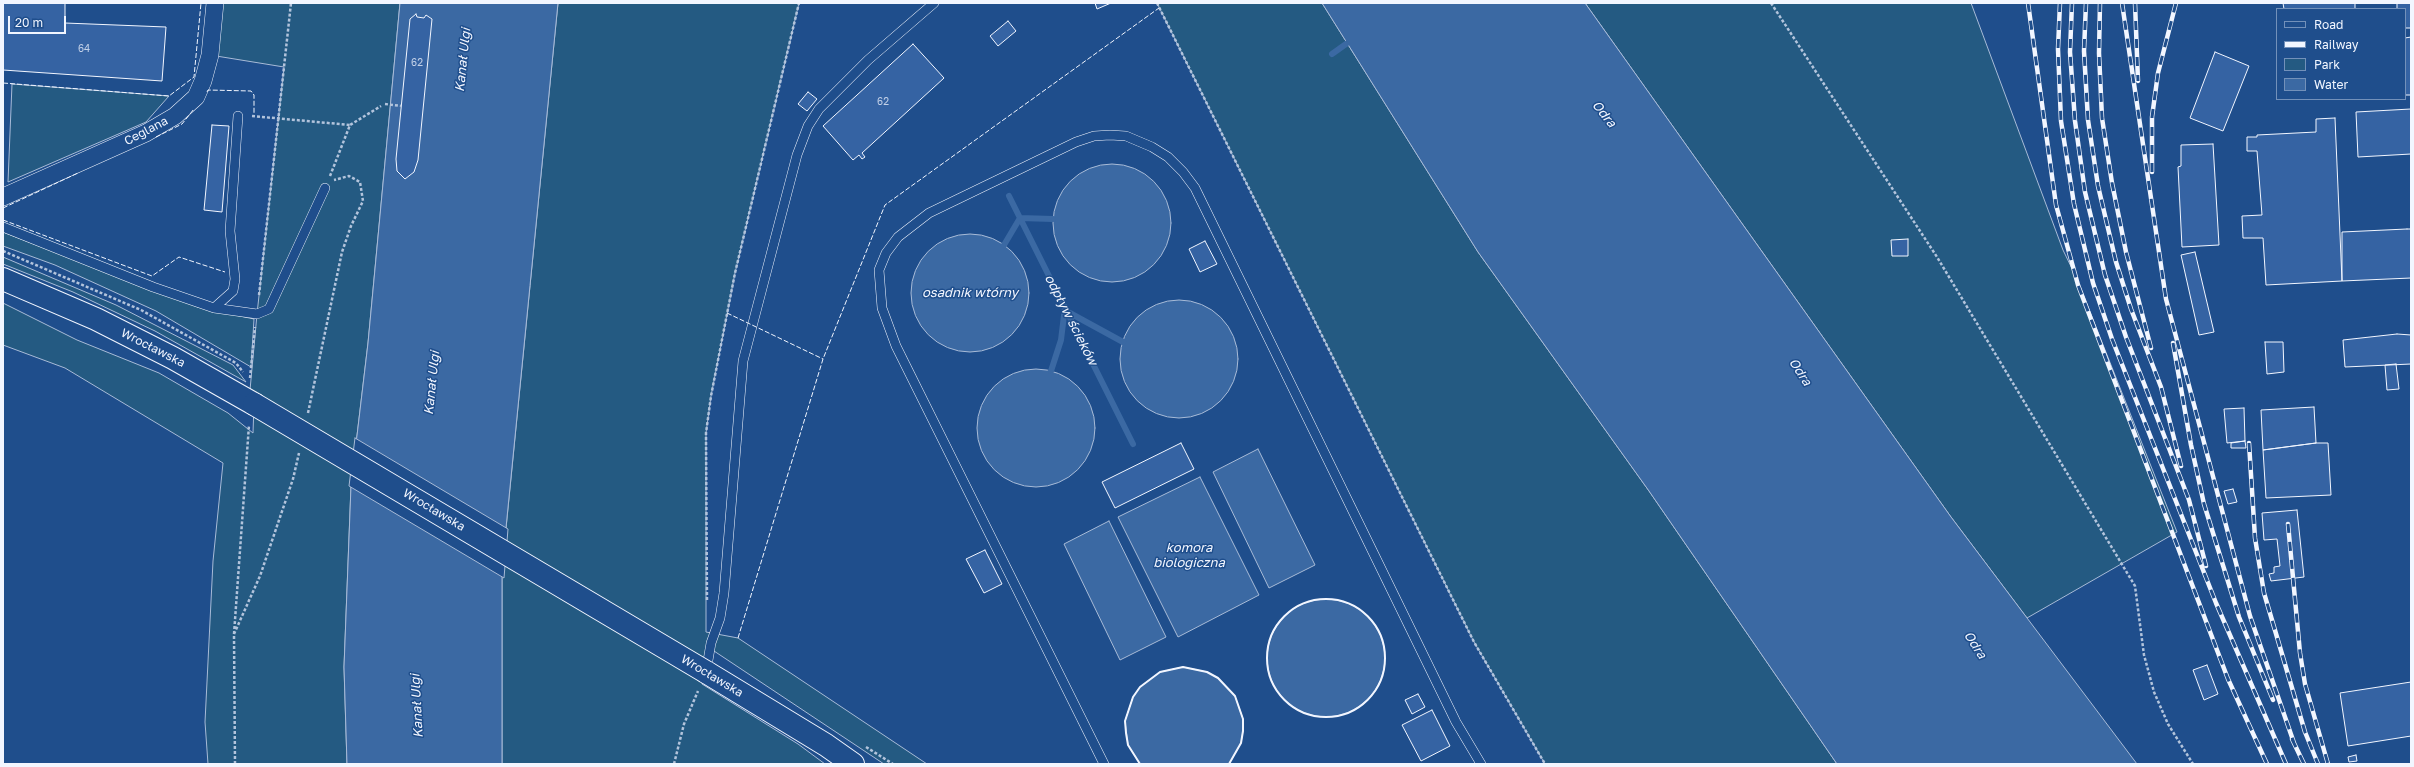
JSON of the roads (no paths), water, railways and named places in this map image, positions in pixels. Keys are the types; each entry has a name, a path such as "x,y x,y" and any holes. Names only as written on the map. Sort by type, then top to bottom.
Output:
{"main road":[{"name":"Wrocławska","path":"3,279 96,319 173,358 252,412 703,681 826,745 853,764"}],"street":[{"name":"Ceglana","path":"3,197 146,133 175,116 196,97 203,81 210,56 216,3"}],"lane":[{"path":"703,681 711,643 720,618 724,593 743,361 797,155 808,126 820,109 868,60 934,3"},
{"path":"214,308 233,290 235,279 230,231 238,116"},
{"path":"1104,764 896,346 882,308 879,270 886,252 898,237 930,212 1076,142 1094,136 1110,135 1126,136 1152,147 1168,157 1183,172 1195,188 1456,722 1481,764"},
{"path":"3,227 153,287 214,308 256,314 269,309 325,188"}],"water":[{"name":"Kanał Ulgi","path":"400,3 558,3 502,568 502,764 347,764 344,667 351,486 368,343"},
{"name":"Odra","path":"1322,3 1585,3 1951,517 2137,764 1837,764 1649,491 1478,252"},
{"path":"1112,164 1123,165 1134,169 1145,174 1154,181 1161,190 1166,201 1170,212 1170,234 1166,245 1161,256 1154,265 1145,272 1134,277 1123,281 1112,282 1101,281 1090,277 1079,272 1070,265 1063,256 1058,245 1054,234 1053,223 1054,212 1058,201 1063,190 1070,181 1079,174 1090,169 1101,165"},
{"name":"osadnik wtórny","path":"970,234 981,235 992,239 1003,244 1012,251 1019,260 1024,271 1028,282 1028,304 1024,315 1019,326 1012,335 1003,342 992,347 981,351 970,352 959,351 948,347 937,342 928,335 921,326 916,315 912,304 911,293 912,282 916,271 921,260 928,251 937,244 948,239 959,235"},
{"path":"1179,300 1190,301 1212,310 1228,326 1237,348 1237,370 1228,392 1212,408 1190,417 1179,418 1168,417 1146,408 1130,392 1121,370 1120,359 1121,348 1130,326 1146,310 1168,301"},
{"path":"1036,369 1047,370 1058,374 1069,379 1078,386 1085,395 1090,406 1094,417 1094,439 1090,450 1085,461 1078,470 1069,477 1058,482 1047,486 1036,487 1025,486 1014,482 1003,477 994,470 987,461 982,450 978,439 977,428 978,417 982,406 987,395 994,386 1003,379 1014,374 1025,370"},
{"name":"komora biologiczna","path":"1258,449 1315,565 1269,588 1213,472"},
{"name":"komora biologiczna","path":"1200,477 1259,595 1178,637 1118,517"},
{"name":"komora biologiczna","path":"1109,521 1166,637 1120,660 1064,544"},
{"path":"1326,599 1337,600 1359,609 1375,625 1384,647 1384,669 1375,691 1359,707 1337,716 1326,717 1315,716 1293,707 1277,691 1268,669 1267,658 1268,647 1277,625 1293,609 1315,600"},
{"path":"1183,667 1207,672 1218,678 1235,696 1243,719 1243,731 1241,743 1229,764 1140,764 1128,745 1125,721 1133,697 1140,687 1160,672"}],"waterway":[{"name":"odpływ ścieków","path":"1332,54 1346,44"},
{"name":"odpływ ścieków","path":"1009,196 1133,444"},
{"name":"odpływ ścieków","path":"1004,245 1020,218 1053,219"},
{"path":"1051,371 1061,340 1065,307"},
{"path":"1068,312 1123,342"}],"railway":[{"path":"2028,3 2056,205 2078,285 2228,679 2267,764"},
{"path":"2060,3 2058,49 2061,121 2074,204 2093,283 2112,339 2216,603 2286,764"},
{"path":"2072,3 2070,52 2075,121 2085,192 2105,275 2126,337 2189,500 2206,566"},
{"path":"2086,3 2084,51 2088,120 2098,186 2116,262 2131,309 2161,387 2181,466"},
{"path":"2100,3 2099,53 2102,118 2112,183 2126,252 2151,348"},
{"path":"2122,3 2166,299 2250,616 2294,743"},
{"path":"2135,3 2138,81"},
{"path":"2152,172 2152,117 2158,73 2176,3"},
{"path":"2173,343 2191,445 2204,504 2239,617 2273,700"},
{"path":"2249,443 2255,538 2264,593 2305,732 2318,764"},
{"path":"2288,524 2300,653 2305,684 2328,764"},
{"path":"2292,739 2304,764"}]}
